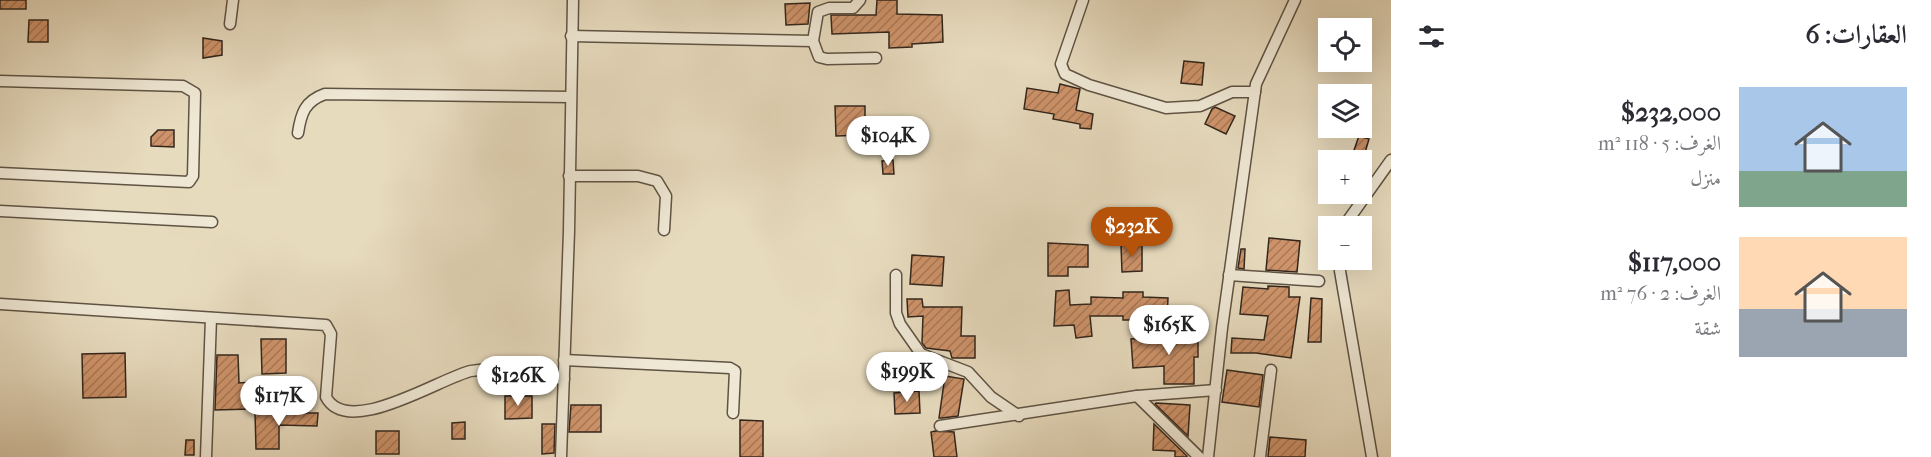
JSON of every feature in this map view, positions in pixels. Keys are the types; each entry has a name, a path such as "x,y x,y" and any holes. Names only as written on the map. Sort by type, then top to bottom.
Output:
{"street":[{"path":"230,24 233,0"},
{"path":"561,457 573,0"},
{"path":"860,0 853,8 829,8 818,12 813,41 819,57 876,58"},
{"path":"1083,0 1061,64 1065,74 1089,85 1166,108 1200,106 1232,92 1255,92"},
{"path":"1208,457 1229,275 1255,92 1258,78 1295,0"},
{"path":"571,36 813,41"},
{"path":"0,81 183,86 195,93 193,176 189,182 0,173"},
{"path":"297,133 300,115 307,104 325,94 570,96"},
{"path":"1351,216 1391,160"},
{"path":"569,176 638,176 657,181 666,196 664,230"},
{"path":"0,211 212,222"},
{"path":"1340,270 1372,457"},
{"path":"896,275 896,313 900,324 921,354 969,372 991,397 1019,416"},
{"path":"1229,275 1319,281"},
{"path":"0,304 329,327 331,334 326,397 334,407 346,410 376,408 398,402 471,371 564,379"},
{"path":"206,457 211,318"},
{"path":"564,360 730,368 735,371 734,413"},
{"path":"1260,457 1271,370"},
{"path":"940,426 1019,416 1137,396 1216,390"},
{"path":"1137,396 1199,457"}],"building":[{"path":"0,0 26,0 26,9 0,9"},
{"path":"877,0 897,0 897,14 942,15 943,42 889,48 889,32 832,34 831,15 876,15"},
{"path":"810,3 808,24 786,25 785,4"},
{"path":"29,20 48,20 48,42 28,42"},
{"path":"203,38 222,41 222,55 203,58"},
{"path":"1184,61 1204,63 1202,85 1181,83"},
{"path":"1060,84 1080,89 1076,110 1093,114 1091,129 1080,128 1080,124 1053,119 1054,114 1024,109 1027,88 1058,93"},
{"path":"835,106 865,106 865,135 836,136"},
{"path":"1215,107 1235,116 1226,134 1205,124"},
{"path":"158,130 174,130 174,147 151,146 151,137"},
{"path":"1358,138 1369,139 1366,150 1354,150"},
{"path":"893,160 894,174 883,174 882,161"},
{"path":"1269,238 1300,241 1297,272 1266,270"},
{"path":"1048,243 1088,245 1088,267 1068,267 1068,276 1048,276"},
{"path":"1121,245 1142,245 1142,271 1122,272"},
{"path":"1241,249 1245,249 1244,269 1238,268"},
{"path":"912,255 944,257 942,286 910,284"},
{"path":"1268,286 1289,287 1289,297 1300,297 1291,358 1256,353 1231,353 1232,338 1264,340 1268,316 1240,314 1243,287 1268,289"},
{"path":"1069,290 1070,305 1091,304 1091,297 1123,298 1123,292 1143,292 1143,297 1168,298 1167,320 1123,320 1123,316 1090,316 1092,336 1076,338 1074,325 1054,326 1056,291"},
{"path":"1311,298 1322,299 1321,342 1308,342"},
{"path":"907,299 922,299 923,307 962,307 961,336 975,336 975,358 952,358 950,351 926,348 922,343 923,316 908,317"},
{"path":"1168,332 1198,332 1198,357 1194,357 1194,384 1164,384 1164,366 1133,368 1131,339 1168,337"},
{"path":"261,339 286,339 286,373 262,374"},
{"path":"125,353 126,397 83,398 82,354"},
{"path":"217,355 238,355 239,383 251,382 252,409 215,410"},
{"path":"888,357 914,357 916,369 912,369 912,376 889,376"},
{"path":"1227,370 1263,375 1259,407 1222,402"},
{"path":"945,376 964,379 958,416 939,418"},
{"path":"919,391 920,413 895,414 894,393"},
{"path":"505,396 532,396 532,418 505,419"},
{"path":"1155,404 1190,405 1188,436"},
{"path":"571,405 601,405 601,432 569,432"},
{"path":"255,413 318,413 317,426 279,425 279,449 256,449"},
{"path":"740,420 763,421 763,457 740,457"},
{"path":"465,422 465,439 452,439 452,423"},
{"path":"542,424 555,424 554,453 542,454"},
{"path":"1154,424 1187,457 1175,457 1175,451 1153,450"},
{"path":"376,431 399,431 399,454 376,454"},
{"path":"931,432 954,432 957,457 934,457"},
{"path":"1270,437 1306,440 1305,457 1268,457"},
{"path":"186,440 194,440 194,455 185,455"}]}
